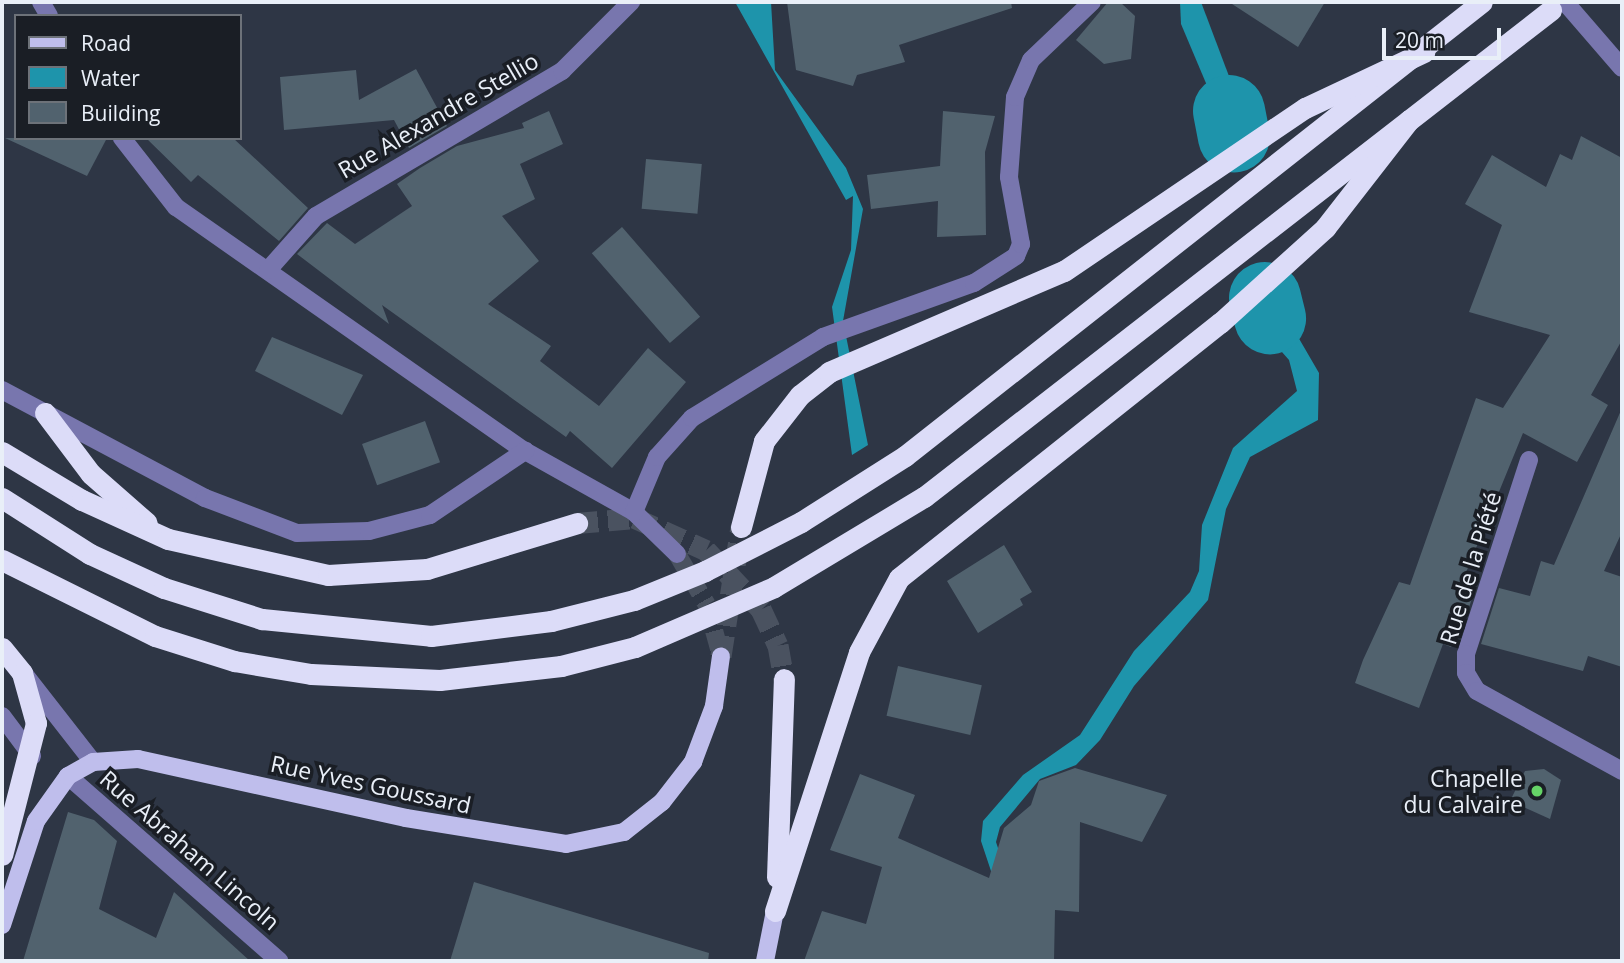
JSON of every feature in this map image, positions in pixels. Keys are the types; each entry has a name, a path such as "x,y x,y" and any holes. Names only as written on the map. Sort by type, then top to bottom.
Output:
{"highway":[{"path":"2,498 90,554 164,588 262,619 431,636 551,621 634,600 705,571 801,522 905,456 1424,52 1482,2"},
{"path":"2,560 155,636 234,660 311,674 440,680 561,666 635,647 774,587 925,497 1558,6"},
{"path":"741,527 764,441 800,395 829,372 1055,276 1305,108 1424,52"},
{"path":"775,911 859,652 898,578 1230,314 1325,228 1409,120"},
{"path":"45,413 91,474 168,539"},
{"path":"2,452 82,500 168,539 285,570 377,576 427,569 577,523"},
{"path":"2,648 22,673 36,723 32,756 2,855"},
{"path":"775,911 784,679"}],"main road":[{"name":"Rue Yves Goussard","path":"2,925 36,821 68,776 93,762 138,759 486,833 585,844 645,819 679,783 705,736 721,656"},
{"path":"765,961 775,911"}],"street":[{"name":"Rue Alexandre Stellio","path":"268,270 316,216 562,71 631,2"},
{"path":"634,512 657,457 692,418 823,337 850,324 974,283 1016,256 1021,244 1009,177 1015,97 1031,60 1092,2"},
{"path":"1558,6 1622,68"},
{"path":"124,140 176,207 525,451 634,512 677,554"},
{"path":"2,390 205,498 309,534 369,531 430,515 525,451"},
{"name":"Rue de la Piété","path":"1529,460 1466,654 1466,673 1477,691 1622,771"},
{"path":"22,673 93,762"},
{"path":"2,716 32,756"},
{"name":"Rue Abraham Lincoln","path":"68,776 279,961"}],"water":[{"path":"735,2 771,2 775,70 846,168 863,209 843,321 868,445 852,455 832,307 851,250 853,196 846,200"},
{"path":"1180,2 1201,2 1241,108 1219,114 1181,24"},
{"path":"1283,311 1319,373 1318,420 1250,457 1226,509 1208,600 1134,686 1100,740 1076,765 1040,779 1000,827 996,842 1015,899 1011,961 1000,961 1009,925 981,841 983,821 1023,775 1080,735 1134,651 1190,592 1199,571 1202,525 1233,448 1297,391 1289,360 1259,326"}],"building":[{"path":"787,2 1011,2 1012,8 899,45 905,62 857,75 853,86 796,70"},
{"path":"1108,2 1120,2 1135,16 1131,59 1104,64 1076,40"},
{"path":"1229,2 1325,2 1298,47"},
{"path":"416,69 447,126 409,148 394,120 284,130 280,77 356,70 359,100"},
{"path":"549,111 563,144 520,164 535,199 502,216 539,261 488,304 551,346 540,361 599,406 648,348 686,382 612,468 570,431 566,437 382,305 389,324 297,254 327,223 355,244 412,206 397,184 420,168 457,146 524,128 522,123"},
{"path":"943,111 995,116 985,152 986,235 937,237 938,201 871,209 867,175 940,166"},
{"path":"1581,136 1622,158 1622,340 1591,395 1608,405 1577,462 1523,433 1465,575 1478,580 1459,638 1451,647 1443,644 1419,708 1355,683 1363,660 1399,582 1410,585 1476,398 1503,408 1550,335 1469,312 1502,225 1465,204 1492,155 1546,187 1560,154 1572,160"},
{"path":"5,138 106,140 87,176"},
{"path":"148,140 235,140 308,208 279,241 198,175 191,182"},
{"path":"646,159 702,164 697,214 642,209"},
{"path":"622,227 700,317 670,343 592,253"},
{"path":"272,337 363,375 342,415 255,371"},
{"path":"1622,408 1622,532 1604,571 1622,577 1622,667 1588,656 1583,671 1481,644 1499,588 1530,596 1541,561 1554,565"},
{"path":"425,421 440,462 377,485 362,444"},
{"path":"1004,545 1032,592 1020,599 1023,605 978,633 947,581"},
{"path":"898,666 982,685 970,735 887,716"},
{"path":"1075,768 1167,795 1142,842 1080,822 1079,912 1055,910 1054,961 804,961 822,911 866,924 882,867 830,850 860,774 915,795 898,838 989,878 1004,828 1031,805 1039,781"},
{"name":"Chapelle du Calvaire","path":"1544,769 1561,780 1550,819 1510,801 1525,771"},
{"path":"68,812 94,820 117,841 99,909 156,938 174,892 250,961 23,961"},
{"path":"474,882 709,953 708,961 450,961"}],"waterway":[{"path":"1229,111 1234,137"},
{"path":"1265,298 1270,318"}],"tunnel":[{"path":"577,523 635,518 706,550 761,609 778,645 784,679"},
{"path":"721,656 741,527"},
{"path":"677,554 707,605 721,656"}],"place":[{"name":"Chapelle du Calvaire","path":"1537,791"}]}
